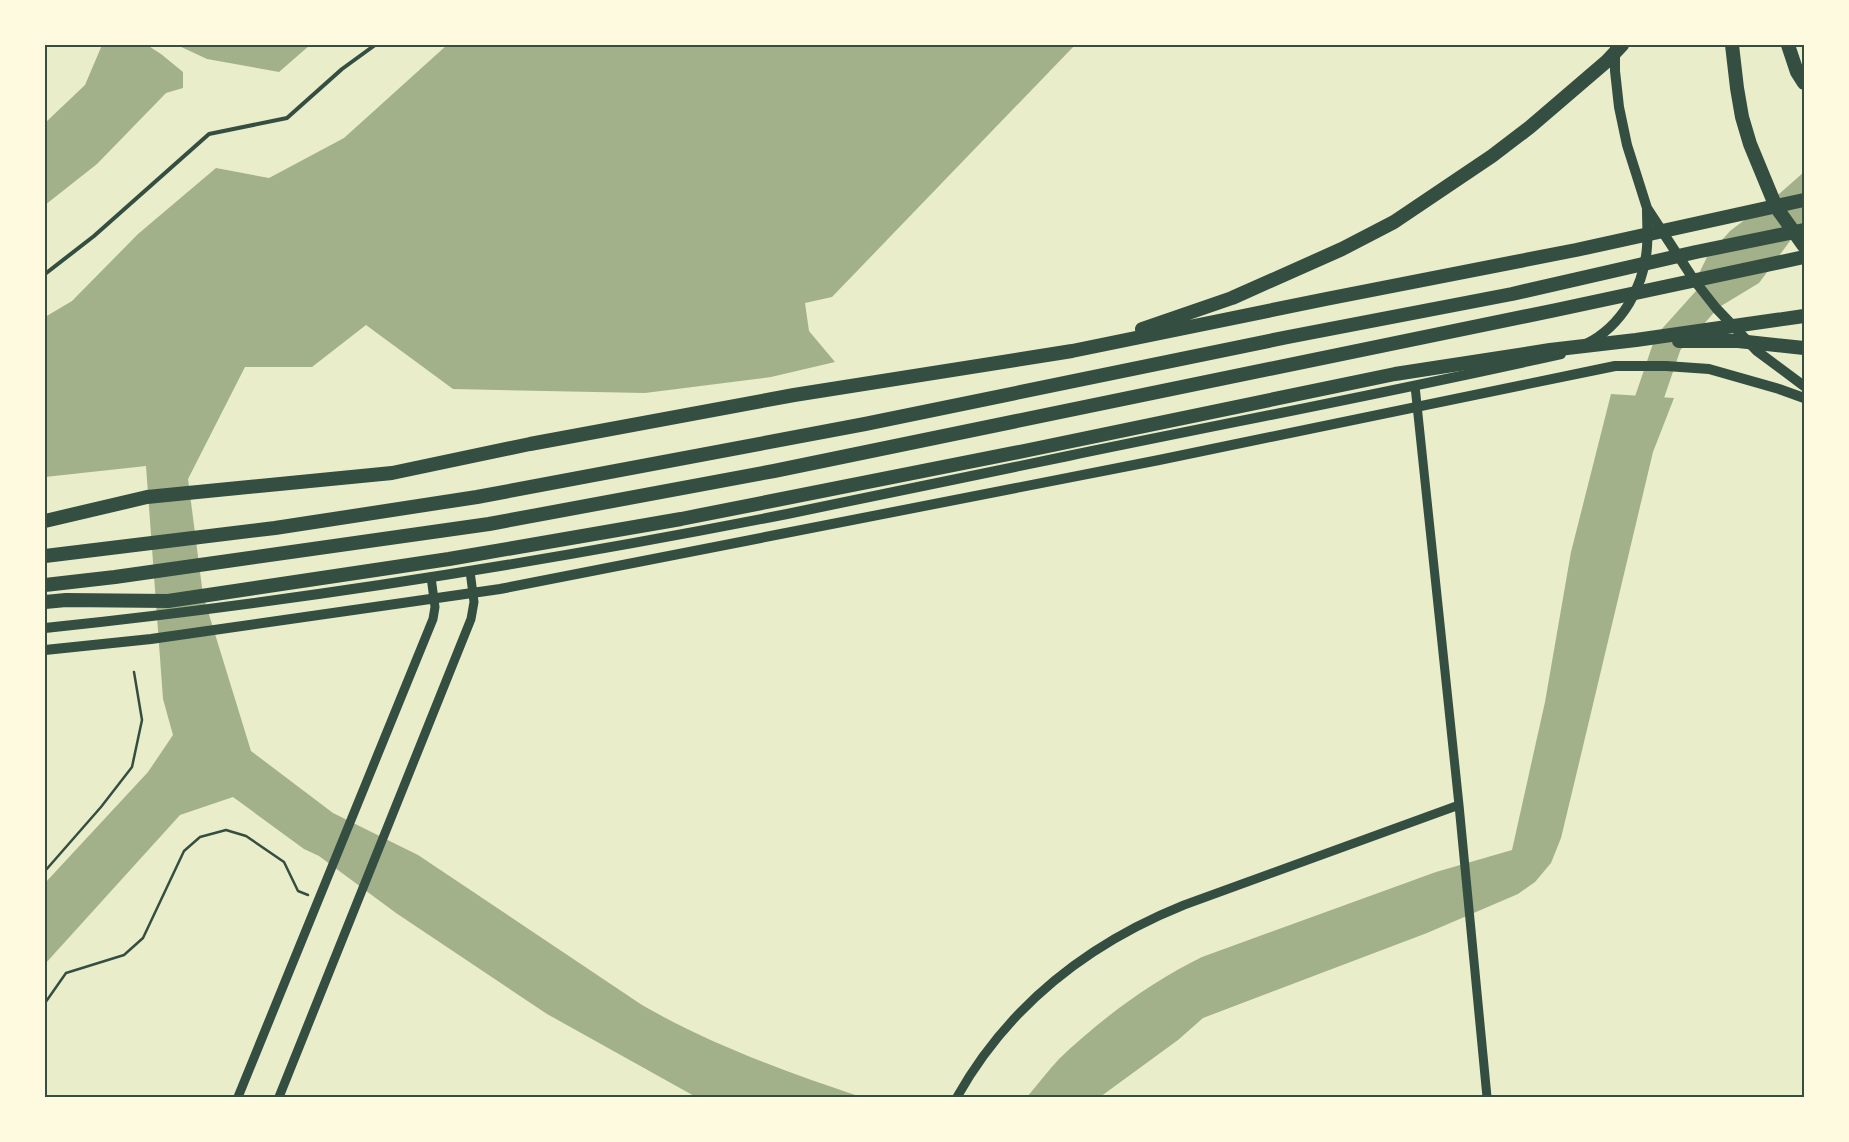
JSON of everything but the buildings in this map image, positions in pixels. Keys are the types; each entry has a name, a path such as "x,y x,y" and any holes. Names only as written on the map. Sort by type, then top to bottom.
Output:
{"highway":[{"path":"1072,352 1232,298 1342,249 1394,222 1492,156 1530,127 1622,45"},
{"path":"1732,45 1742,117 1750,144 1776,207 1804,246"},
{"path":"1788,45 1797,72 1804,83"},
{"path":"45,521 147,497 392,472 530,444 794,395 1072,352 1326,299 1576,250 1804,200"},
{"path":"45,556 275,528 477,498 865,424 1288,337 1512,294 1696,252 1804,230"},
{"path":"45,585 115,577 489,524 774,471 1804,258"},
{"path":"45,602 66,600 168,601 542,544 681,519 967,462 1394,374 1550,350 1804,316"},
{"path":"1636,340 1738,341 1804,348"}],"main road":[{"path":"1615,45 1615,71 1619,107 1627,145 1647,208 1694,280 1716,308 1756,351 1804,386"},
{"path":"45,628 148,617 470,571 785,514 1415,386 1568,353 1594,340 1617,321 1633,298 1642,272 1647,248 1647,208"},
{"path":"45,650 218,630 519,585 1149,462 1615,366 1666,366 1709,369 1804,398"}],"street":[{"path":"1415,386 1465,859 1487,1097"},
{"path":"279,1097 471,619 474,602 470,571"},
{"path":"238,1097 433,619 435,607 431,577"},
{"path":"957,1097 975,1068 1017,1015 1049,984 1104,944 1143,923 1184,905 1459,806"}],"lane":[{"path":"45,274 94,236 210,134 286,118 342,69 375,45"}],"path":[{"path":"45,871 101,807 132,767 142,720 134,672"},
{"path":"45,1003 66,973 124,955 143,938 184,851 200,837 226,830 246,836 284,862 298,891 318,900"}],"shaded area":[{"path":"102,45 147,45 183,72 183,88 166,93 97,164 45,205 45,123 85,85"},
{"path":"177,45 310,45 279,72 207,59"},
{"path":"447,45 1075,45 832,297 805,303 809,331 835,362 771,377 645,393 453,389 366,325 312,367 245,367 188,479 203,595 251,751 333,813 418,855 642,1005 722,1045 805,1078 861,1097 696,1097 547,1014 396,913 319,856 304,849 233,797 180,815 45,964 45,883 148,772 173,735 163,699 146,466 45,477 45,317 72,301 138,234 216,168 269,178 344,138"},
{"path":"1804,172 1804,222 1759,283 1721,306 1693,286 1707,257 1730,231 1779,194"},
{"path":"1611,394 1674,398 1653,452 1561,838 1551,863 1535,882 1518,894 1427,933 1203,1018 1178,1040 1100,1097 1027,1097 1059,1059 1092,1030 1126,1003 1182,967 1202,957 1436,872 1512,850 1545,702 1571,552"}],"waterway":[{"path":"1638,431 1668,343 1729,275"}]}
